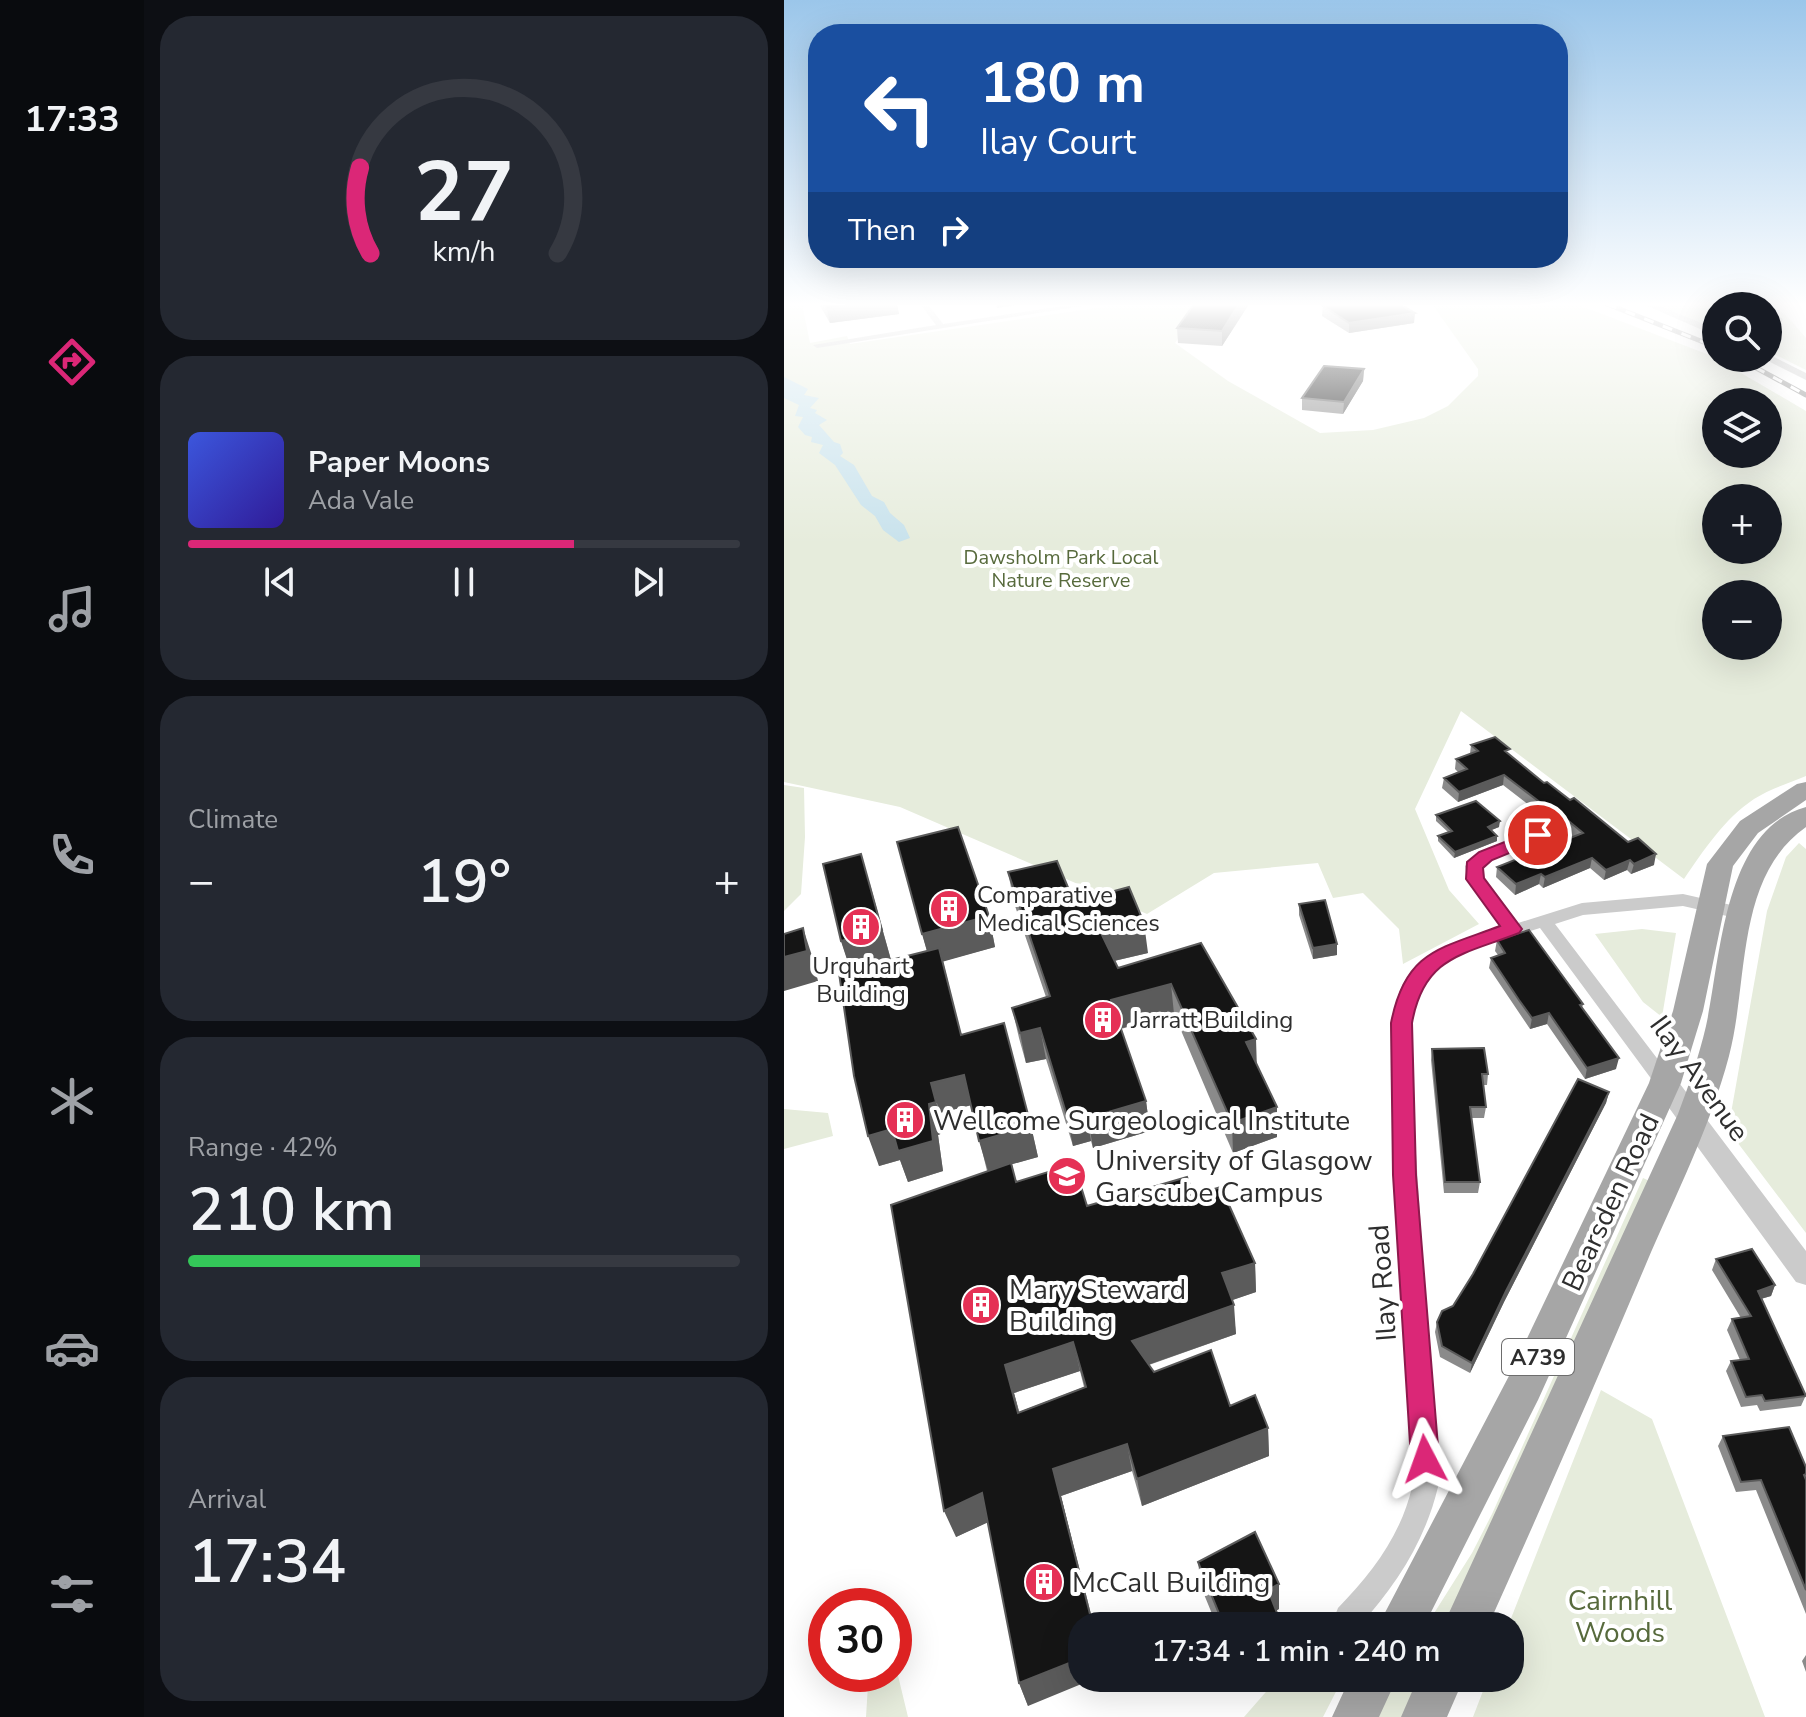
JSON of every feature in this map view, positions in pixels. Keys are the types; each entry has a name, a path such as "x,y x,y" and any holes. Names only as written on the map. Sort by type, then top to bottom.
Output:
{"main road":[{"name":"Bearsden Road","path":"1407,1612 1524,1387 1665,1083 1688,1011 1720,864 1749,827 1806,789"},
{"name":"Bearsden Road","path":"1471,1612 1562,1417 1692,1120 1722,1024 1740,913 1758,858 1801,822"},
{"path":"1355,1717 1367,1692"},
{"path":"1424,1717 1435,1692"}],"street":[{"path":"1513,929 1475,879 1473,866 1485,856 1538,835"},
{"name":"Ilay Road","path":"1354,1612 1406,1539 1421,1507 1425,1487 1405,1175 1402,1023 1406,1001 1418,975 1435,958 1513,929 1582,909 1683,900 1740,913"},
{"name":"Ilay Avenue","path":"1543,920 1806,1273"}],"green space":[{"name":"Dawsholm Park Local Nature Reserve","path":"784,384 1234,384 1320,433 1373,430 1424,418 1448,406 1470,384 1760,384 1767,388 1702,388 1702,468 1782,468 1782,397 1806,411 1806,776 1766,792 1743,807 1715,836 1684,879 1461,711 1415,809 1449,890 1479,924 1403,964 1399,929 1363,893 1333,898 1318,863 1214,873 1147,914 900,807 784,782"},
{"path":"784,785 804,788 805,837 801,894 784,911"},
{"path":"1799,843 1806,849 1806,1233 1728,1130 1767,911 1786,857"},
{"path":"1642,929 1676,933 1662,1017 1643,1002 1595,934"},
{"path":"784,1109 828,1113 833,1136 784,1149"},
{"path":"1643,1178 1652,1182 1459,1612 1435,1612 1492,1514"},
{"name":"Cairnhill Woods","path":"1601,1390 1652,1419 1765,1717 1473,1717 1483,1692 1524,1692 1524,1612 1514,1612"},
{"path":"868,1692 902,1692 908,1717 866,1717"},
{"path":"1266,1692 1336,1692 1323,1717 1244,1717"},
{"path":"1390,1692 1424,1692 1412,1717 1378,1717"}],"water":[{"path":"784,384 798,384 808,389 804,395 819,398 810,408 817,410 815,413 827,420 819,425 834,442 840,444 843,453 840,456 854,465 872,496 884,502 890,513 904,525 910,538 899,542 883,530 875,516 861,505 835,465 819,453 823,445 811,442 812,437 805,435 798,427 803,417 795,416 799,405 784,398"}],"building":[{"path":"1312,384 1355,384 1344,402 1302,398"},
{"path":"1495,737 1510,749 1505,751 1544,783 1547,782 1570,800 1574,798 1628,842 1638,838 1656,854 1634,864 1630,860 1606,870 1592,858 1545,877 1541,874 1516,884 1497,867 1583,833 1548,804 1545,806 1504,775 1459,792 1444,778 1467,769 1456,759 1478,751 1471,745"},
{"path":"1476,801 1500,821 1488,827 1497,836 1455,852 1438,836 1452,831 1436,815"},
{"name":"Comparative Medical Sciences","path":"958,827 989,916 922,934 897,842"},
{"path":"861,854 882,930 841,941 823,864"},
{"path":"1057,861 1074,902 1129,887 1144,923 1101,933 1118,968 1201,943 1256,1039 1246,1042 1277,1107 1232,1123 1171,984 1111,1000 1146,1101 1088,1118 1086,1111 1067,1116 1040,1028 1020,1033 1012,1008 1050,996 1008,872"},
{"path":"1325,900 1337,944 1313,948 1299,904"},
{"path":"803,928 807,951 784,957 784,934"},
{"path":"1529,930 1619,1058 1587,1068 1549,1013 1532,1018 1519,1000 1491,958 1505,953 1497,940"},
{"path":"939,948 961,1035 1004,1023 1031,1126 979,1141 964,1075 931,1083 936,1102 929,1104 933,1141 898,1151 892,1129 868,1136 854,1076 839,973"},
{"path":"1484,1048 1488,1074 1482,1074 1486,1107 1470,1107 1480,1182 1445,1182 1432,1049"},
{"path":"1578,1079 1609,1092 1472,1363 1442,1346 1437,1322 1442,1311 1453,1306 1473,1274"},
{"path":"1011,1163 1016,1182 1074,1164 1087,1206 1187,1177 1194,1195 1221,1187 1255,1263 1222,1273 1234,1305 1132,1341 1154,1372 1211,1350 1230,1406 1255,1395 1268,1428 1137,1479 1127,1444 1053,1469 1089,1612 1068,1612 1068,1664 1019,1683 982,1493 944,1511 891,1205","holes":["1073,1342 1086,1387 1018,1413 1005,1365"]},
{"path":"1752,1249 1775,1285 1758,1291 1806,1396 1765,1401 1762,1395 1746,1397 1731,1361 1749,1359 1732,1319 1751,1316 1716,1259"},
{"path":"1789,1427 1806,1467 1806,1590 1761,1480 1741,1482 1723,1436"},
{"path":"1255,1532 1279,1584 1268,1590 1277,1612 1218,1612 1198,1562"}],"railway":[{"path":"1786,384 1806,395"}],"place":[{"name":"Comparative Medical Sciences","path":"949,909"},
{"name":"Urquhart Building","path":"861,927"},
{"name":"Jarratt Building","path":"1103,1020"},
{"name":"Wellcome Surgeological Institute","path":"905,1120"},
{"name":"University of Glasgow Garscube Campus","path":"1067,1176"},
{"name":"Mary Steward Building","path":"981,1305"},
{"name":"McCall Building","path":"1044,1582"}],"route":[{"path":"1425,1459 1405,1175 1402,1023 1411,986 1425,966 1449,951 1513,929 1475,879 1473,866 1485,856 1538,835"}]}
